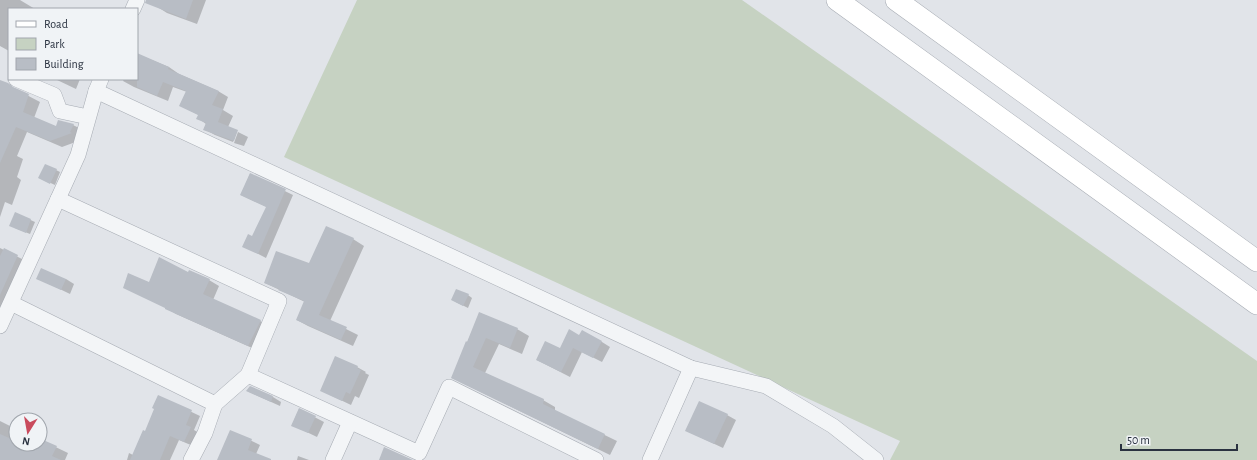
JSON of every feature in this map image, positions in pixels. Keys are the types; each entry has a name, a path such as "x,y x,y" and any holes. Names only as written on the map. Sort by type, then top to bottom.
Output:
{"main road":[{"path":"837,0 1257,304"},
{"path":"896,0 1257,260"}],"street":[{"path":"18,80 54,95 60,111 88,117"},
{"path":"0,326 78,155 98,85 691,368 766,386 833,426 876,460"},
{"path":"58,199 279,301 248,375 215,404 205,433 191,460"},
{"path":"11,303 215,404"},
{"path":"650,460 691,368"},
{"path":"248,375 419,453 449,388 596,460"},
{"path":"333,460 350,422"}],"green space":[{"path":"357,0 742,0 1257,361 1257,460 890,460 900,441 284,157"}],"building":[{"path":"146,0 193,0 186,19 145,3"},
{"path":"138,53 169,67 168,69 219,91 212,105 223,109 218,122 238,130 234,141 203,130 206,123 196,119 198,115 179,106 186,91 163,82 157,96 137,87"},
{"path":"0,80 29,94 23,112 56,126 58,120 74,124 70,132 72,133 50,141 16,127 0,163"},
{"path":"45,164 57,169 50,184 38,178"},
{"path":"250,173 286,189 258,254 242,247 248,234 252,236 266,207 240,195"},
{"path":"15,212 31,219 26,233 9,226"},
{"path":"326,226 354,238 319,315 347,327 341,340 296,320 304,301 264,283 276,251 309,263"},
{"path":"4,248 18,255 0,295 0,256"},
{"path":"159,257 188,272 189,270 210,279 203,294 261,320 248,346 165,309 123,288 128,273 149,282"},
{"path":"41,268 66,279 61,290 36,279"},
{"path":"456,289 469,294 463,306 451,300"},
{"path":"479,312 518,328 510,348 486,338 473,367 544,399 543,404 605,434 598,449 451,378"},
{"path":"569,329 579,335 582,330 602,341 593,358 573,348 561,372 536,360 545,341 560,348"},
{"path":"335,356 358,366 357,368 361,370 350,394 346,392 342,401 320,391"},
{"path":"250,386 273,396 271,402 246,391"},
{"path":"158,395 192,410 186,425 191,427 184,442 170,436 160,460 130,460 143,430 145,431 154,409 152,408"},
{"path":"699,401 728,414 714,444 685,431"},
{"path":"299,408 316,416 308,433 291,426"},
{"path":"230,430 252,439 248,450 271,460 217,460"},
{"path":"0,434 8,438 8,452 48,452 48,442 57,446 52,456 61,460 0,460"},
{"path":"384,447 413,460 379,460"}]}
